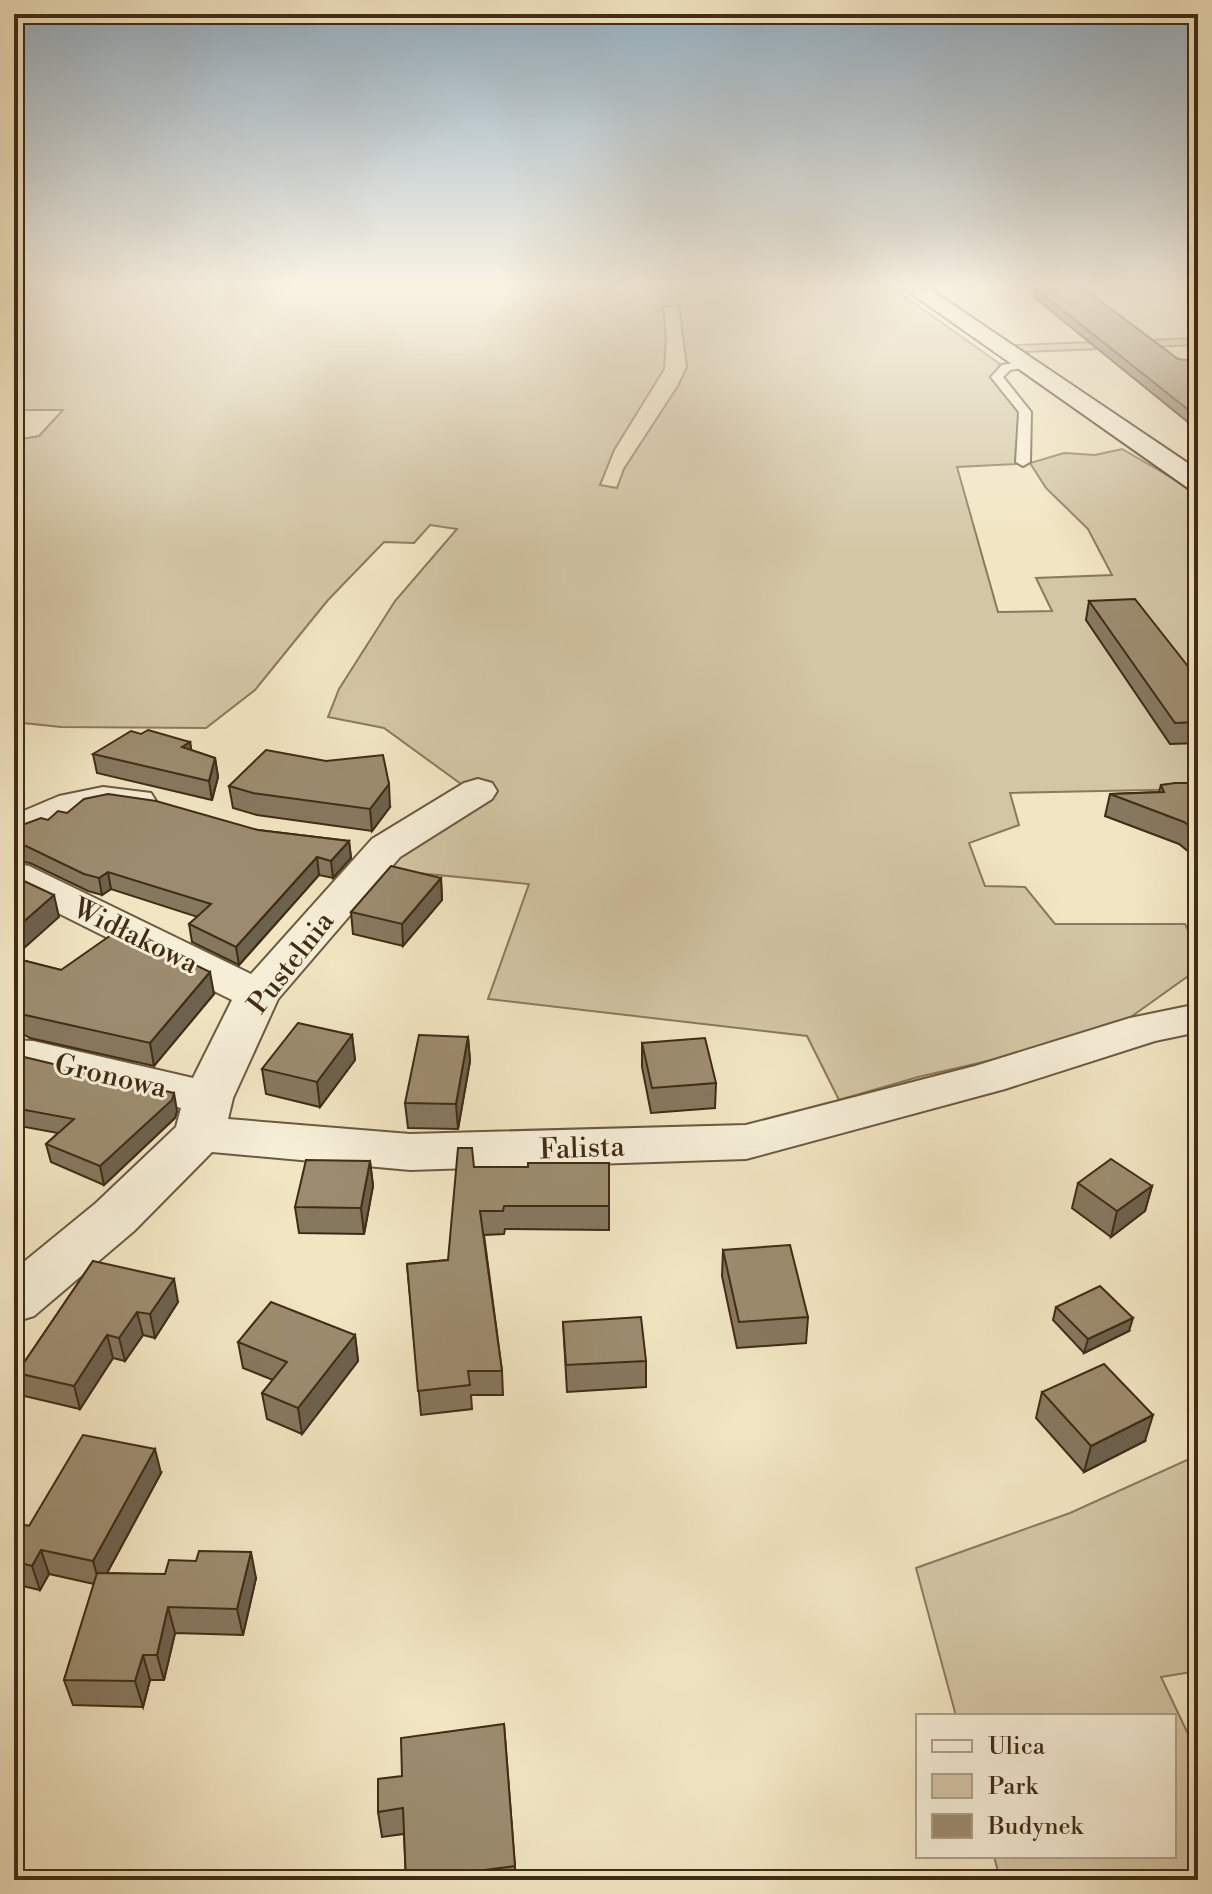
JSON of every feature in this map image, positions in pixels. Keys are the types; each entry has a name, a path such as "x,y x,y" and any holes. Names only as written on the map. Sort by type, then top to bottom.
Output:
{"street":[{"path":"1037,372 1198,482"},
{"name":"Pustelnia","path":"204,1116 257,995 386,848 478,791"},
{"path":"14,831 63,806 112,796 168,806"},
{"path":"342,842 386,848"},
{"name":"Widłakowa","path":"14,875 257,995"},
{"name":"Falista","path":"204,1116 410,1152 746,1142 988,1078 1147,1028 1198,1018"},
{"name":"Gronowa","path":"14,1055 33,1056 204,1116"},
{"path":"14,1301 115,1217 204,1116"}],"lane":[{"path":"1001,372 997,377 1025,412 1027,425 1023,462"}],"green space":[{"path":"14,372 662,372 614,450 600,485 617,488 624,469 684,372 995,372 993,377 1020,416 1021,434 1016,464 957,467 998,612 1052,611 1036,578 1112,575 1088,529 1046,488 1030,463 1064,453 1095,455 1122,449 1198,493 1198,789 1010,793 1019,825 969,843 985,886 1025,887 1055,924 1185,924 1198,949 1198,969 1128,1019 1001,1058 918,1077 839,1100 807,1036 488,999 529,884 387,870 395,855 483,800 384,728 328,717 339,689 395,601 457,529 430,525 414,543 384,542 328,600 255,690 206,728 61,727 14,722 14,440 39,436 63,410 14,410"},
{"path":"1198,1455 1198,1671 1161,1677 1198,1755 1198,1880 1000,1880 994,1858 1176,1858 1176,1714 955,1714 916,1568 1070,1513"}],"building":[{"path":"1141,372 1198,372 1198,412 1191,412"},
{"path":"1135,599 1198,679 1198,722 1175,723 1089,601"},
{"path":"148,730 190,742 182,747 215,758 209,781 93,754 131,731 141,734"},
{"path":"266,750 326,761 383,755 389,784 370,809 253,793 229,786"},
{"path":"1198,783 1198,829 1110,794 1164,792 1161,785"},
{"path":"108,794 156,801 258,830 349,841 331,861 317,857 236,947 189,924 211,904 108,872 99,878 84,874 26,846 14,844 14,828 41,818 48,820 58,811 67,813 84,799"},
{"path":"391,866 441,878 402,924 351,912"},
{"path":"24,881 54,895 14,930 14,889"},
{"path":"111,935 156,950 159,947 210,972 150,1043 14,1010 14,958 61,970"},
{"path":"298,1023 352,1035 317,1082 262,1069"},
{"path":"419,1035 468,1037 456,1104 405,1103"},
{"path":"705,1038 716,1083 652,1088 642,1043"},
{"path":"20,1056 174,1093 172,1100 100,1166 46,1144 74,1119 14,1108 14,1063"},
{"path":"458,1148 472,1148 474,1167 609,1163 609,1206 504,1206 503,1211 480,1211 502,1371 468,1371 470,1385 418,1391 407,1264 448,1260"},
{"path":"1111,1159 1152,1186 1117,1211 1078,1183"},
{"path":"306,1160 370,1161 361,1208 295,1207"},
{"path":"790,1245 808,1317 739,1322 723,1250"},
{"path":"93,1261 174,1279 150,1314 137,1312 119,1338 107,1335 74,1386 17,1373"},
{"path":"1100,1286 1133,1318 1088,1339 1056,1307"},
{"path":"271,1302 355,1335 298,1408 262,1393 287,1362 238,1342"},
{"path":"641,1317 646,1361 566,1365 563,1322"},
{"path":"1104,1364 1153,1415 1091,1446 1042,1392"},
{"path":"83,1435 155,1449 93,1561 41,1550 32,1566 14,1561 14,1523 29,1526"},
{"path":"199,1551 251,1552 237,1609 168,1607 157,1655 143,1655 135,1681 64,1680 97,1573 165,1574 169,1560 196,1561"},
{"path":"504,1724 515,1866 406,1880 403,1808 378,1812 378,1779 402,1776 401,1738"}]}
